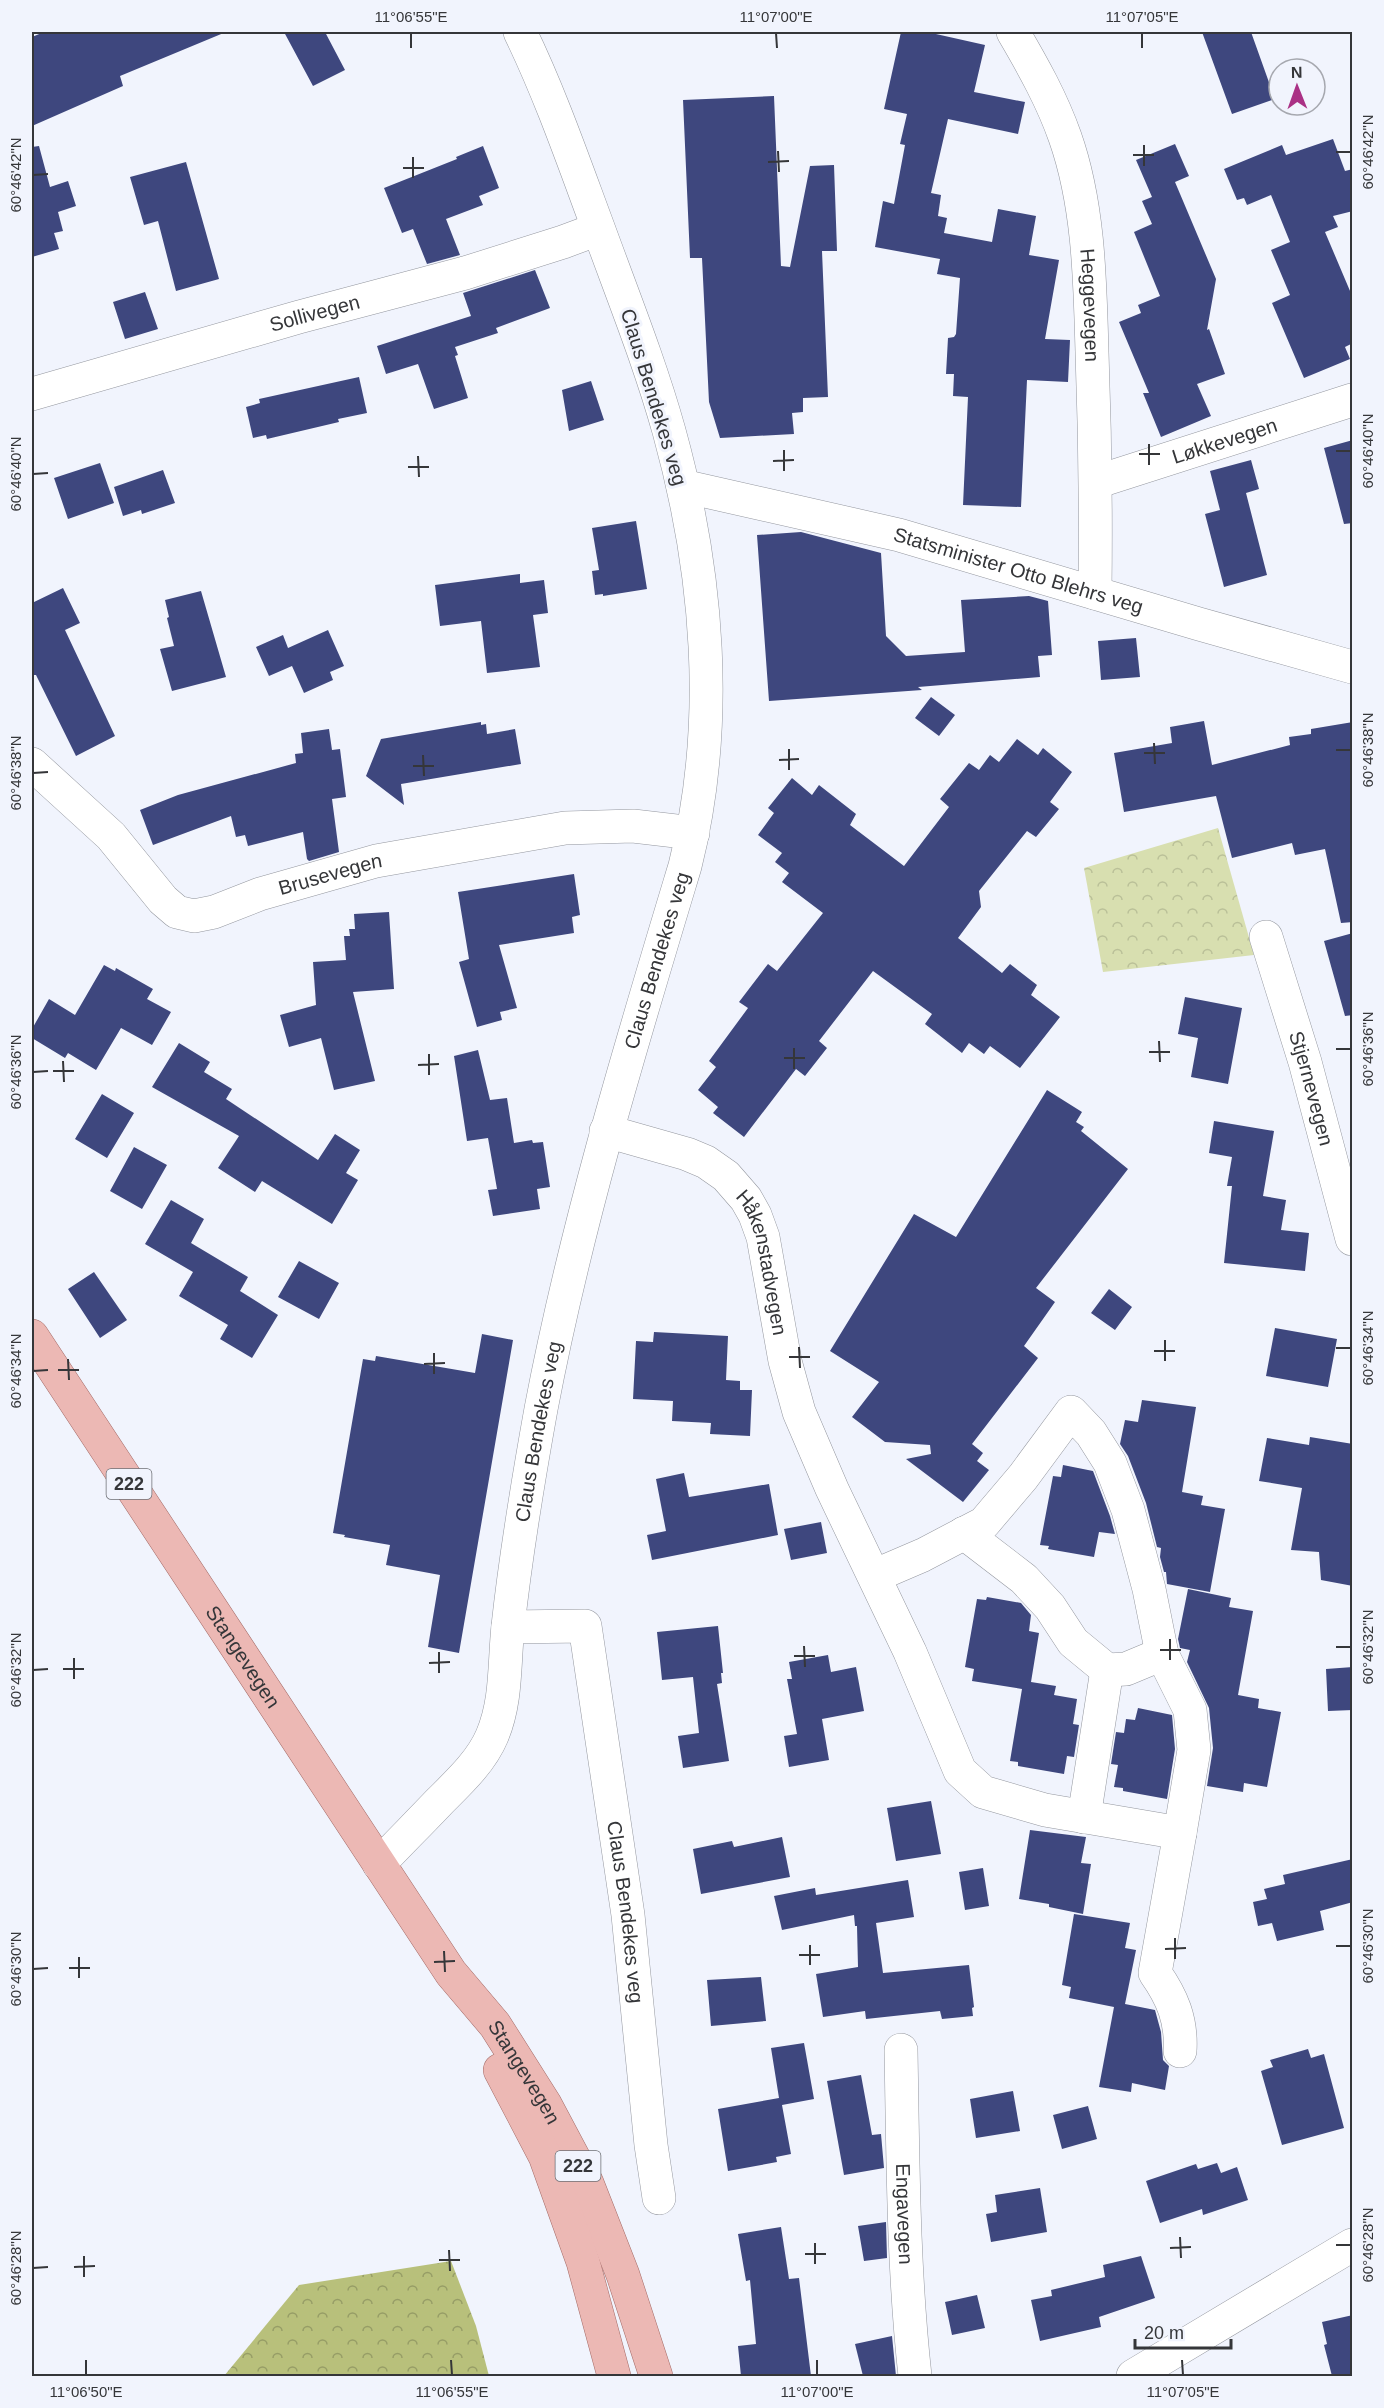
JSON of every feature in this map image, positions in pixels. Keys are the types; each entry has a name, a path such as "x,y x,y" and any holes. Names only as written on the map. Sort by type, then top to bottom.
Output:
{"main road":[{"name":"Stangevegen","path":"32,1336 455,1980 480,2034 545,2156 584,2262 614,2376"},
{"name":"Stangevegen","path":"455,1980 495,2025 545,2104 586,2183 623,2275 656,2376"}],"street":[{"name":"Claus Bendekes veg","path":"379,1863 462,1779 486,1749 502,1708 508,1627 524,1508 562,1309 606,1131 693,833 702,768 707,670 699,576 683,486 655,386 555,112 520,32"},
{"name":"Heggevegen","path":"1013,32 1040,79 1066,138 1082,212 1090,300 1096,482 1095,593"},
{"name":"Sollivegen","path":"32,394 299,316 465,273 563,243 598,229"},
{"name":"Løkkevegen","path":"1096,482 1353,400"},
{"name":"Statsminister Otto Blehrs veg","path":"683,486 899,535 1353,667"},
{"name":"Brusevegen","path":"32,764 111,837 163,900 177,912 194,916 214,912 260,894 376,861 565,828 633,826 693,833"},
{"name":"Stjernevegen","path":"1266,937 1305,1062 1353,1239"},
{"name":"Håkenstadvegen","path":"606,1131 687,1154 706,1162 726,1176 747,1199 763,1237 791,1388 812,1445 910,1652 960,1771 983,1792 1045,1810 1180,1833"},
{"path":"874,1576 923,1555 984,1523 1023,1477 1071,1412 1091,1433 1110,1463 1128,1510 1149,1588 1162,1654 1190,1710 1194,1750 1155,1973 1167,1989 1177,2013 1181,2033 1180,2051"},
{"path":"964,1533 1024,1579 1050,1607 1073,1642 1107,1670 1126,1669 1162,1654"},
{"name":"Claus Bendekes veg","path":"508,1627 585,1626 628,1915 651,2145 659,2198"},
{"path":"1084,1817 1107,1670"},
{"name":"Engavegen","path":"901,2050 905,2245 908,2311 915,2376"},
{"path":"1133,2376 1353,2245"}],"green space":[{"path":"1218,828 1254,955 1103,972 1084,868"},
{"path":"451,2261 476,2326 489,2376 224,2376 299,2285"}],"building":[{"path":"44,32 226,32 120,76 123,86 32,126 32,37"},
{"path":"284,32 325,32 345,70 313,86"},
{"path":"901,32 927,32 985,45 974,92 1025,102 1018,134 948,119 931,193 941,195 938,216 947,218 944,233 992,242 998,209 1036,216 1029,255 1059,260 1045,339 1070,340 1068,382 1027,380 1021,507 963,505 968,397 953,396 954,374 946,374 948,338 956,334 960,278 937,274 940,259 875,247 883,201 894,204 905,145 900,144 907,114 884,109"},
{"path":"1202,32 1251,32 1267,77 1267,102 1232,114"},
{"path":"774,96 781,266 790,267 810,166 834,165 837,251 822,251 828,397 803,398 803,412 792,413 794,434 720,438 709,402 702,258 690,258 683,100"},
{"path":"1333,139 1345,171 1353,169 1353,211 1333,216 1338,227 1325,232 1353,298 1353,343 1345,347 1350,359 1304,378 1272,303 1290,295 1271,250 1290,242 1271,195 1247,205 1244,198 1237,200 1224,169 1282,145 1286,155"},
{"path":"1175,144 1189,176 1175,182 1216,279 1207,330 1209,329 1225,374 1197,384 1211,416 1161,437 1143,393 1149,393 1119,322 1141,313 1138,305 1160,296 1134,232 1152,224 1142,201 1152,197 1136,160"},
{"path":"39,146 50,187 68,181 76,206 58,212 63,231 54,233 59,249 32,257 32,147"},
{"path":"483,146 499,188 479,196 483,205 446,219 460,255 427,264 413,229 402,233 384,188 457,159 456,157"},
{"path":"186,162 219,279 176,291 158,221 144,225 130,177"},
{"path":"535,270 550,308 496,328 498,333 455,347 458,355 455,356 468,398 434,409 418,364 386,374 377,346 471,316 463,293"},
{"path":"145,292 158,329 125,339 113,302"},
{"path":"359,377 367,413 267,439 266,435 253,438 246,407 260,403 259,399"},
{"path":"591,381 604,420 569,431 562,390"},
{"path":"1353,440 1353,523 1344,524 1324,448"},
{"path":"1251,460 1259,489 1246,493 1267,575 1224,587 1205,514 1220,510 1210,471"},
{"path":"100,463 114,503 68,519 54,478"},
{"path":"163,470 175,503 142,514 141,510 123,516 114,487"},
{"path":"636,521 647,589 603,596 603,594 595,595 592,571 599,570 592,528"},
{"path":"801,532 881,553 886,636 906,656 965,652 961,600 1029,596 1048,601 1052,655 1038,656 1040,677 918,687 922,690 769,701 757,535"},
{"path":"520,574 520,583 544,580 548,613 533,615 540,667 487,673 481,621 440,626 435,585"},
{"path":"63,588 80,623 65,630 115,736 76,756 36,675 32,675 32,603"},
{"path":"201,591 226,677 172,691 160,649 174,646 165,600"},
{"path":"328,630 344,666 330,672 333,680 304,693 292,666 269,676 256,647 283,635 288,648"},
{"path":"1136,638 1140,677 1101,680 1098,641"},
{"path":"931,697 955,715 939,736 915,718"},
{"path":"1204,721 1212,765 1290,745 1289,737 1311,734 1311,729 1353,722 1353,922 1341,923 1325,849 1295,855 1292,843 1232,858 1216,796 1124,812 1114,753 1172,743 1170,727"},
{"path":"481,722 481,725 486,724 487,734 515,729 521,764 401,784 404,805 366,776 381,739"},
{"path":"329,729 332,750 340,749 346,797 332,799 339,852 309,861 303,832 248,846 245,835 236,837 231,816 153,845 140,810 178,795 296,763 295,754 303,753 301,733"},
{"path":"1017,739 1038,755 1043,748 1072,772 1050,802 1059,809 1036,837 1027,831 979,891 981,907 958,938 1002,973 1010,964 1037,985 1031,995 1060,1017 1020,1068 990,1046 984,1054 969,1043 962,1053 925,1024 932,1014 873,971 819,1041 827,1048 805,1076 796,1069 744,1137 713,1113 718,1107 698,1090 716,1067 709,1061 748,1008 739,1002 768,964 777,971 823,913 782,882 789,873 775,862 782,853 758,835 774,813 768,808 792,778 812,795 819,785 856,814 850,825 904,866 949,807 940,799 969,763 979,770 990,755 999,762"},
{"path":"574,874 580,915 572,917 574,933 499,945 517,1008 500,1012 502,1020 477,1027 459,962 469,959 458,892"},
{"path":"389,912 394,989 353,992 375,1081 334,1090 321,1038 289,1047 280,1015 316,1005 313,962 346,960 344,936 350,936 349,929 355,929 354,914"},
{"path":"1353,933 1353,1015 1345,1016 1324,941"},
{"path":"104,965 115,971 116,968 153,989 147,999 171,1012 152,1045 121,1028 96,1070 68,1053 65,1058 32,1038 32,1029 49,999 75,1015"},
{"path":"1185,997 1242,1008 1228,1084 1191,1077 1198,1038 1178,1034"},
{"path":"179,1043 210,1062 204,1072 232,1089 226,1099 318,1160 335,1134 360,1150 346,1173 358,1180 332,1224 262,1181 255,1192 218,1168 239,1136 152,1087"},
{"path":"478,1050 490,1100 507,1098 514,1143 532,1140 533,1143 543,1142 550,1187 537,1189 540,1209 493,1216 488,1190 497,1189 488,1138 467,1141 454,1056"},
{"path":"1047,1090 1082,1112 1076,1122 1084,1127 1081,1131 1128,1169 1036,1288 1055,1302 1024,1346 1038,1358 972,1444 983,1453 977,1461 989,1470 963,1502 906,1459 931,1454 930,1445 885,1442 852,1417 879,1382 830,1351 914,1214 956,1237"},
{"path":"102,1094 134,1113 107,1158 75,1139"},
{"path":"1214,1121 1274,1131 1263,1196 1286,1200 1281,1230 1309,1233 1305,1271 1224,1263 1232,1186 1227,1186 1232,1157 1209,1153"},
{"path":"134,1147 167,1165 142,1209 110,1191"},
{"path":"171,1200 204,1219 191,1243 248,1277 240,1291 278,1315 252,1358 220,1339 228,1325 179,1296 193,1272 145,1244"},
{"path":"299,1261 339,1283 319,1319 278,1297"},
{"path":"94,1272 127,1320 100,1338 68,1289"},
{"path":"1109,1289 1132,1307 1115,1330 1091,1313"},
{"path":"1275,1328 1337,1339 1328,1387 1266,1376"},
{"path":"654,1332 728,1336 726,1380 740,1381 740,1390 752,1390 750,1436 710,1434 711,1423 672,1421 673,1401 633,1399 636,1341 653,1342"},
{"path":"482,1334 513,1340 459,1653 428,1647 440,1575 386,1565 390,1545 333,1533 363,1359 375,1361 376,1356 475,1373"},
{"path":"1142,1400 1196,1407 1182,1492 1203,1496 1201,1505 1225,1509 1210,1592 1167,1584 1166,1572 1164,1572 1160,1557 1161,1548 1157,1547 1146,1503 1128,1456 1120,1444 1125,1420 1138,1422"},
{"path":"1310,1437 1353,1444 1353,1586 1321,1580 1319,1552 1291,1550 1302,1488 1259,1481 1267,1438 1309,1445"},
{"path":"1063,1465 1093,1471 1110,1516 1115,1534 1099,1532 1094,1557 1048,1549 1049,1546 1040,1545 1053,1476 1061,1477"},
{"path":"684,1473 689,1497 769,1484 778,1535 652,1560 647,1535 666,1531 656,1479"},
{"path":"821,1522 827,1553 791,1560 784,1529"},
{"path":"1188,1589 1231,1598 1229,1607 1253,1611 1238,1695 1259,1699 1258,1708 1281,1712 1267,1787 1244,1783 1243,1792 1207,1786 1213,1748 1209,1708 1187,1662 1190,1650 1180,1648 1178,1639"},
{"path":"987,1597 1021,1603 1031,1615 1029,1631 1039,1633 1031,1682 1056,1686 1054,1695 1077,1699 1073,1724 1079,1725 1074,1757 1067,1756 1064,1774 1018,1766 1018,1762 1010,1761 1022,1689 972,1681 974,1669 965,1667 977,1599 986,1600"},
{"path":"718,1626 723,1673 721,1673 722,1683 717,1684 729,1761 683,1768 678,1736 699,1733 693,1677 662,1680 657,1632"},
{"path":"828,1655 831,1672 856,1667 864,1711 822,1719 829,1760 789,1767 784,1736 797,1734 787,1679 792,1679 789,1662"},
{"path":"1353,1667 1353,1710 1328,1711 1326,1669"},
{"path":"1138,1708 1172,1715 1175,1749 1167,1799 1123,1791 1123,1788 1114,1787 1118,1765 1111,1764 1116,1732 1124,1733 1126,1719 1135,1720"},
{"path":"931,1801 941,1854 896,1861 887,1808"},
{"path":"1030,1830 1086,1837 1081,1863 1091,1864 1083,1914 1049,1907 1049,1904 1019,1899"},
{"path":"782,1837 790,1877 701,1894 693,1849 732,1841 734,1847"},
{"path":"1353,1859 1353,1902 1320,1911 1324,1930 1277,1941 1272,1923 1258,1926 1253,1902 1267,1899 1264,1889 1285,1884 1283,1875"},
{"path":"983,1868 989,1906 965,1910 959,1872"},
{"path":"908,1880 914,1917 876,1923 883,1973 969,1965 973,2016 942,2019 940,2011 866,2019 865,2011 823,2017 816,1974 858,1967 857,1926 855,1926 854,1915 782,1930 774,1896 815,1888 816,1895"},
{"path":"1074,1914 1130,1923 1125,1948 1136,1950 1125,2004 1155,2010 1161,2032 1163,2060 1169,2066 1165,2090 1132,2083 1131,2092 1099,2087 1114,2007 1069,1998 1071,1987 1062,1985"},
{"path":"761,1977 766,2021 711,2026 707,1980"},
{"path":"804,2043 814,2099 782,2105 791,2154 776,2157 777,2162 728,2171 718,2109 779,2098 771,2048"},
{"path":"1308,2049 1311,2058 1324,2054 1344,2128 1282,2145 1261,2071 1273,2067 1270,2060"},
{"path":"861,2075 872,2135 881,2134 884,2168 844,2175 827,2081"},
{"path":"1013,2091 1020,2131 976,2138 970,2099"},
{"path":"1088,2106 1097,2139 1062,2149 1053,2115"},
{"path":"1217,2163 1221,2173 1237,2167 1248,2200 1203,2215 1202,2209 1160,2223 1146,2181 1196,2164 1198,2169"},
{"path":"1040,2188 1047,2232 991,2242 986,2214 997,2212 995,2195"},
{"path":"886,2222 887,2258 864,2261 858,2226"},
{"path":"781,2227 789,2279 799,2278 811,2376 741,2376 738,2346 756,2344 750,2280 746,2281 738,2234"},
{"path":"1141,2256 1155,2298 1099,2317 1101,2327 1040,2341 1031,2300 1052,2296 1051,2290 1105,2277 1103,2265"},
{"path":"977,2295 985,2328 952,2335 945,2302"},
{"path":"1353,2315 1353,2376 1332,2376 1324,2345 1327,2344 1322,2322"},
{"path":"892,2336 896,2376 863,2376 855,2344"}]}
